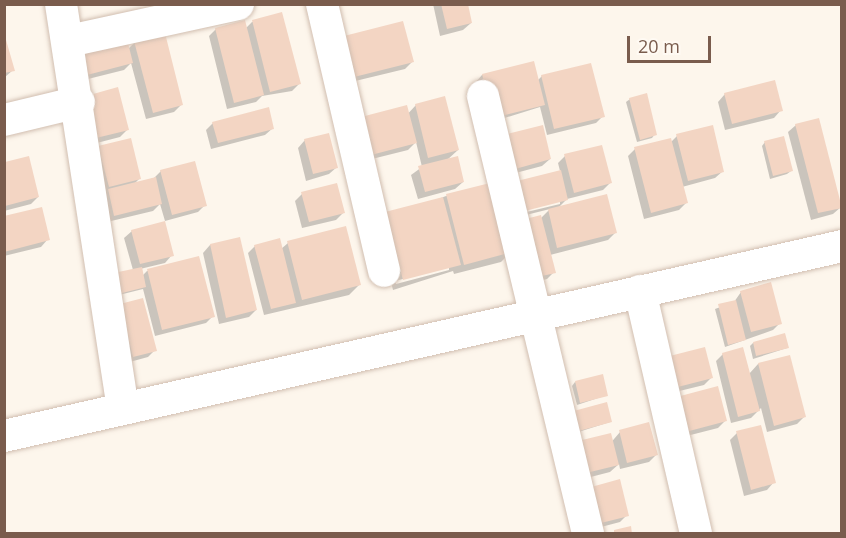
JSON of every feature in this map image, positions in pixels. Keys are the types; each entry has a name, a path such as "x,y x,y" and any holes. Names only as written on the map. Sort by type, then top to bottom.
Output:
{"street":[{"path":"61,4 79,102 123,407"},
{"path":"322,4 363,170 384,271"},
{"path":"69,41 222,6"},
{"path":"483,96 588,534"},
{"path":"4,120 79,102"},
{"path":"4,436 123,407 842,246"},
{"path":"640,291 696,534"}],"building":[{"path":"441,4 468,4 472,23 447,29"},
{"path":"282,12 301,84 270,92 252,20"},
{"path":"245,20 264,95 234,103 215,28"},
{"path":"403,21 414,62 354,77 344,36"},
{"path":"4,33 15,71 4,73"},
{"path":"165,33 183,105 153,113 134,41"},
{"path":"127,39 133,63 87,75 81,50"},
{"path":"534,61 545,105 493,118 482,74"},
{"path":"591,63 605,117 554,129 541,75"},
{"path":"775,80 783,111 732,124 724,93"},
{"path":"118,87 129,130 96,138 86,96"},
{"path":"647,93 657,135 640,140 629,98"},
{"path":"445,96 459,150 428,158 415,104"},
{"path":"407,105 417,143 371,155 361,117"},
{"path":"269,107 274,129 218,143 212,122"},
{"path":"819,118 842,208 818,213 795,124"},
{"path":"543,125 551,159 508,171 499,136"},
{"path":"713,125 724,172 688,181 676,134"},
{"path":"329,133 338,168 313,174 304,139"},
{"path":"784,136 793,171 773,176 764,141"},
{"path":"131,138 141,179 109,187 98,146"},
{"path":"671,138 688,203 651,213 634,147"},
{"path":"602,145 612,183 574,193 564,154"},
{"path":"29,156 39,197 5,206 5,162"},
{"path":"458,156 464,182 425,192 418,166"},
{"path":"195,161 207,206 172,215 160,170"},
{"path":"561,170 568,200 521,212 513,182"},
{"path":"156,177 162,204 114,216 108,189"},
{"path":"494,182 512,252 464,265 446,194"},
{"path":"337,183 345,213 309,222 301,192"},
{"path":"607,194 617,233 557,248 548,209"},
{"path":"443,197 461,265 403,280 385,212"},
{"path":"42,207 50,240 4,252 4,216"},
{"path":"541,215 556,273 532,278 518,221"},
{"path":"165,221 174,256 140,264 131,230"},
{"path":"346,226 361,285 302,300 287,241"},
{"path":"240,237 257,310 226,318 210,244"},
{"path":"280,238 296,303 271,309 254,245"},
{"path":"199,256 215,317 162,330 147,269"},
{"path":"142,267 146,287 114,295 109,274"},
{"path":"771,282 782,324 751,332 740,291"},
{"path":"143,298 157,351 133,357 120,304"},
{"path":"736,300 746,340 728,345 718,304"},
{"path":"785,333 789,348 756,356 753,342"},
{"path":"705,347 713,378 666,390 658,359"},
{"path":"743,347 760,411 738,417 722,353"},
{"path":"790,355 806,417 774,426 758,363"},
{"path":"603,374 608,396 580,403 575,381"},
{"path":"718,386 727,421 678,434 669,399"},
{"path":"607,402 612,422 575,432 570,412"},
{"path":"649,422 658,455 627,463 619,430"},
{"path":"761,425 776,483 751,490 736,431"},
{"path":"611,433 619,465 586,473 578,441"},
{"path":"620,479 629,516 593,525 584,489"},
{"path":"631,526 632,534 614,534 614,530"}]}
